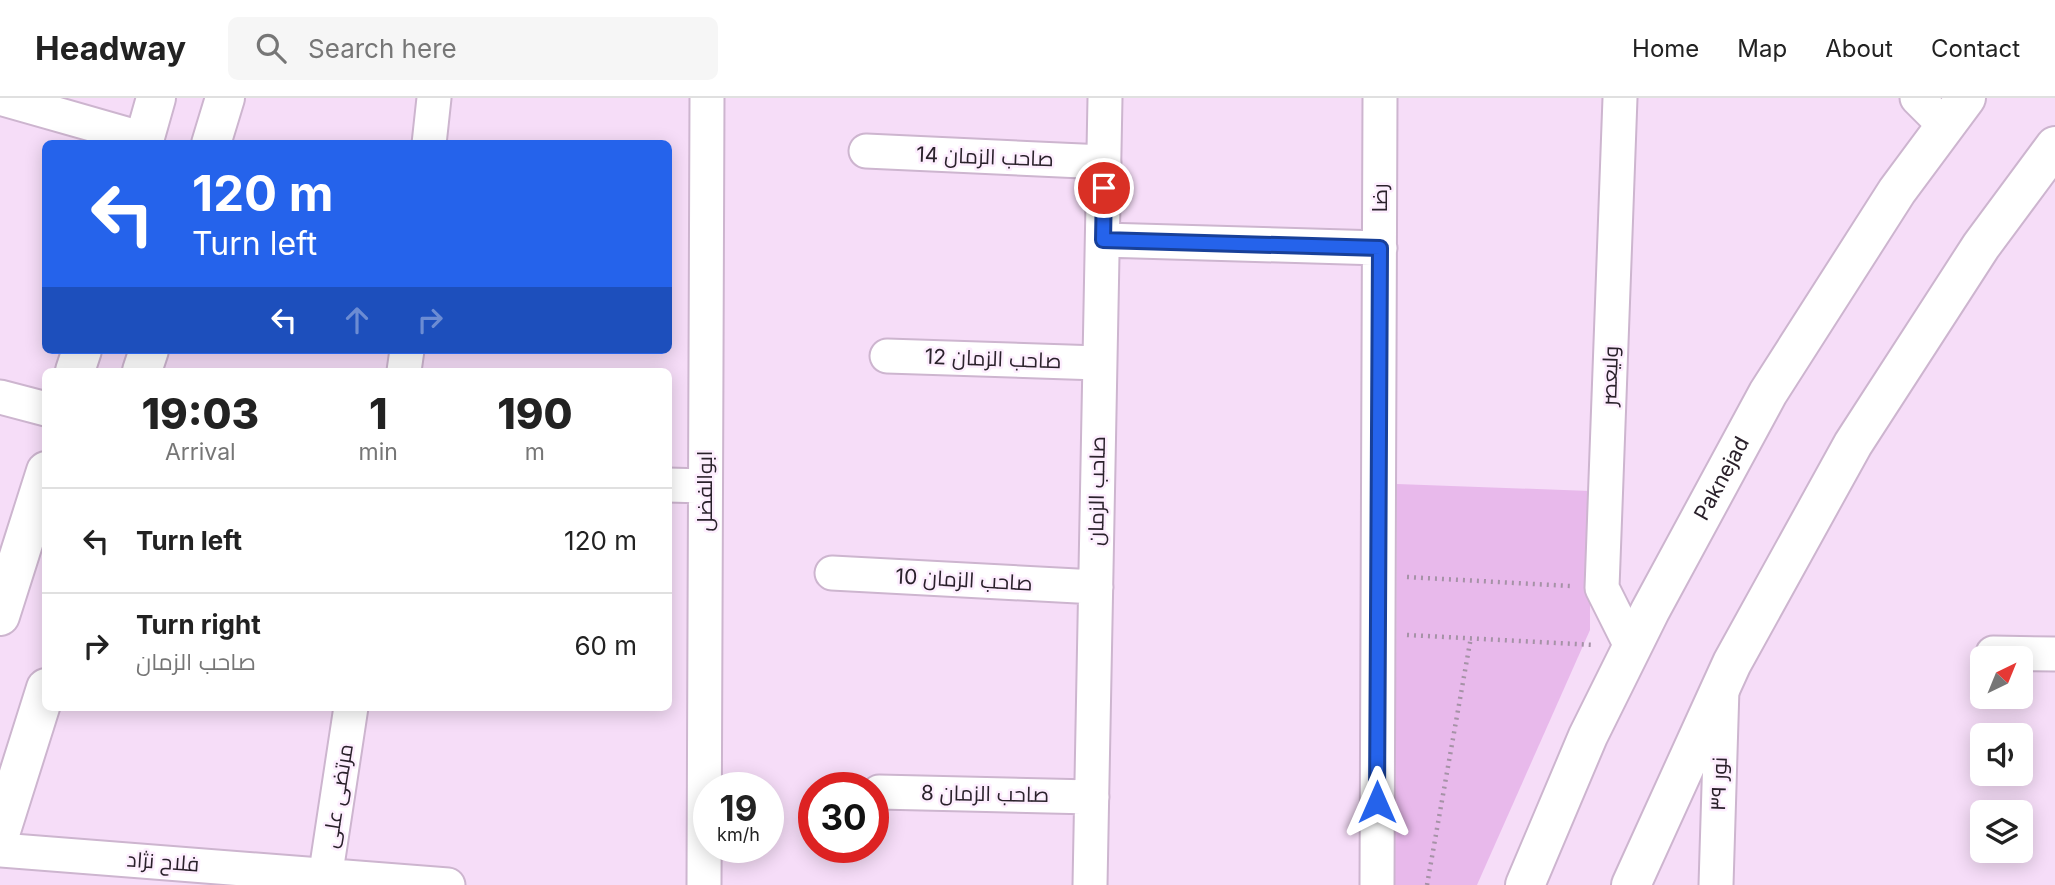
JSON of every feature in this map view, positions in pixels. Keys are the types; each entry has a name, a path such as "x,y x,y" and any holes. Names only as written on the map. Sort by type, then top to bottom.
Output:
{"main road":[{"path":"144,140 156,98"},
{"path":"212,140 225,98"},
{"name":"Paknejad","path":"1525,885 1588,736 1768,393 1897,191 1955,112"},
{"path":"1631,885 1723,683 1853,444 1981,246 2055,146"},
{"path":"0,616 37,533 42,499"},
{"path":"0,834 42,701"}],"street":[{"path":"0,98 141,140"},
{"path":"429,140 434,98"},
{"name":"ابوالفضل","path":"704,885 707,98"},
{"name":"صاحب الزمان","path":"1090,885 1105,98"},
{"name":"رضا","path":"1377,885 1381,98"},
{"name":"ولیعصر","path":"1620,98 1602,588 1632,648"},
{"path":"1917,98 1955,112"},
{"name":"صاحب الزمان 14","path":"866,151 1104,162"},
{"path":"1103,240 1380,248"},
{"name":"صاحب الزمان 12","path":"887,356 1099,363"},
{"path":"0,397 42,408"},
{"path":"672,485 705,486"},
{"name":"صاحب الزمان 10","path":"832,573 1096,587"},
{"path":"2034,654 2055,654"},
{"name":"نور ۳۹","path":"1716,885 1723,683"},
{"name":"مرتضی علی","path":"325,880 350,711"},
{"name":"صاحب الزمان 8","path":"889,792 1092,797"},
{"name":"فلاح نژاد","path":"0,850 325,880 448,885"}],"path":[{"path":"1379,575 1602,588"},
{"path":"1378,635 1471,637 1632,648"},
{"path":"1427,885 1471,637"}],"shaded area":[{"path":"1397,484 1590,491 1590,630 1477,885 1395,885"}],"route":[{"path":"1104,188 1103,240 1380,248 1377,802"}]}
